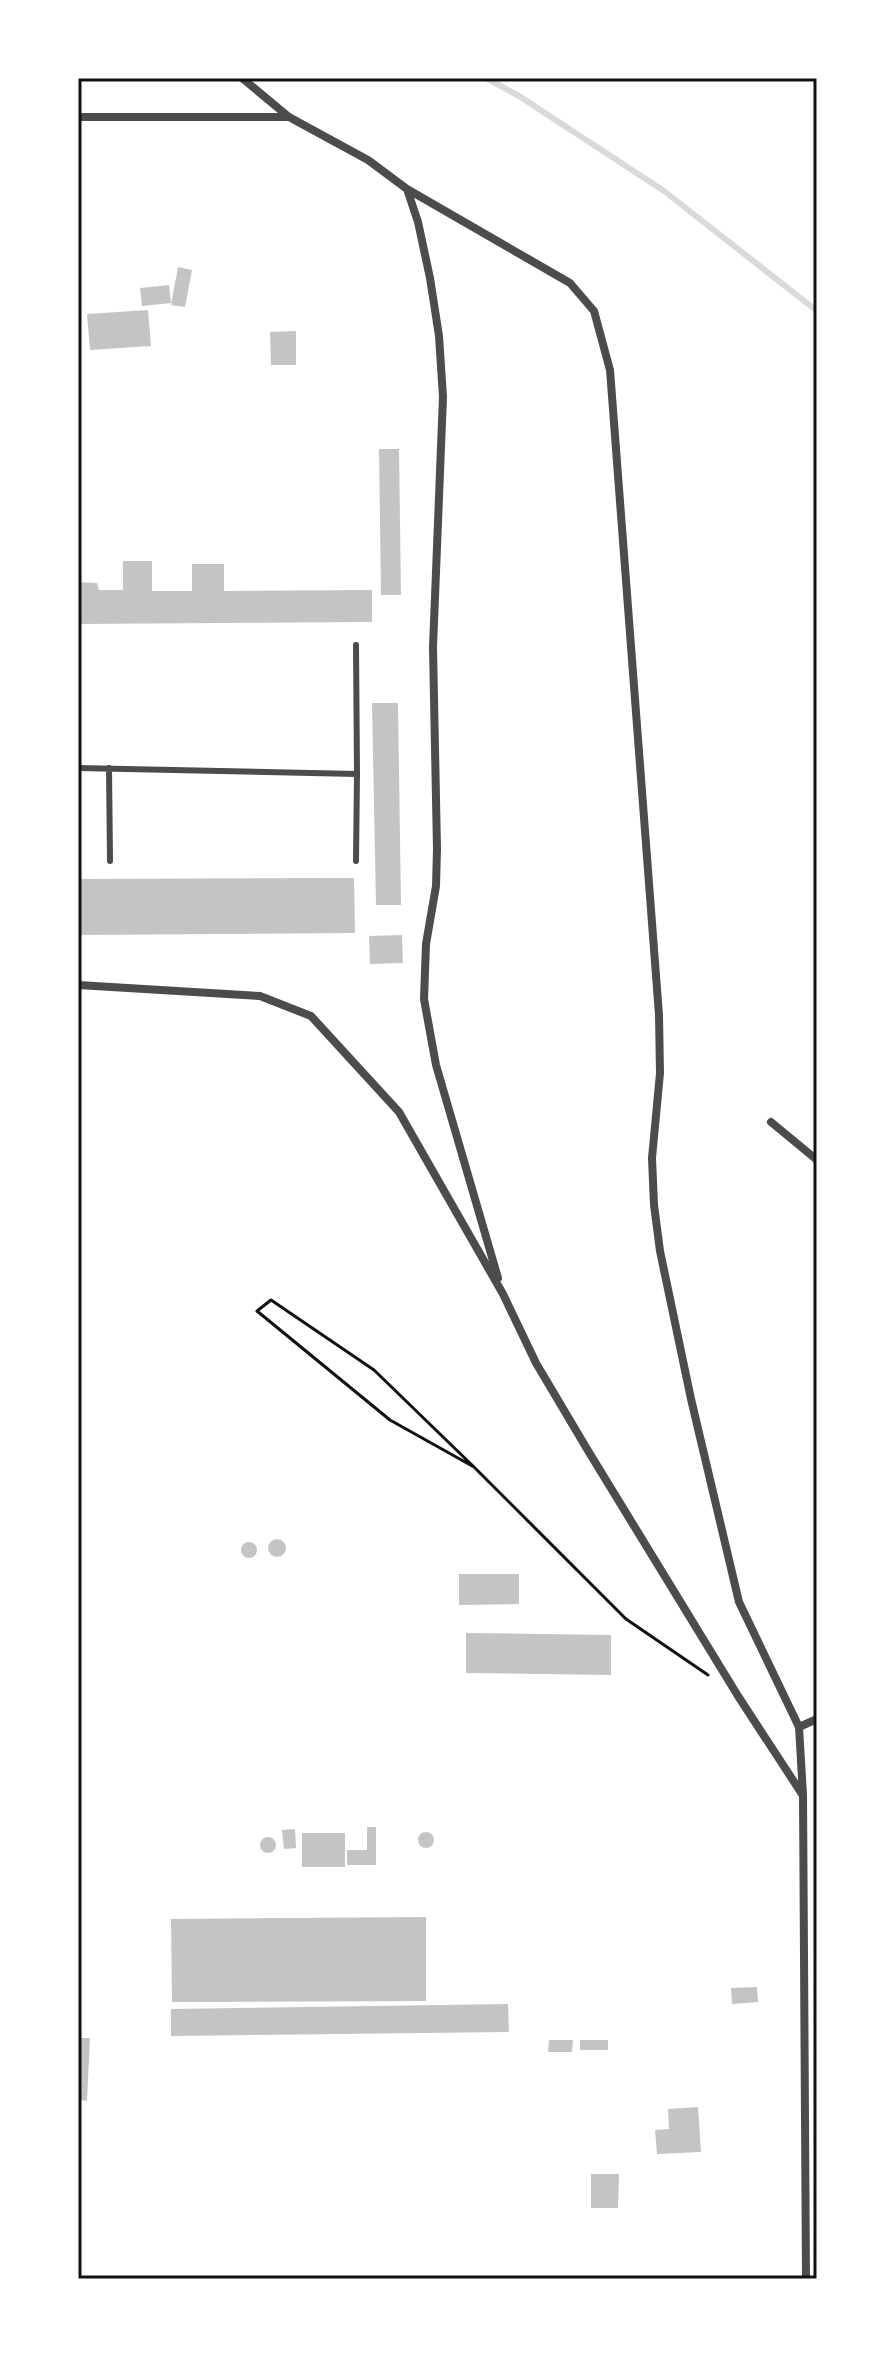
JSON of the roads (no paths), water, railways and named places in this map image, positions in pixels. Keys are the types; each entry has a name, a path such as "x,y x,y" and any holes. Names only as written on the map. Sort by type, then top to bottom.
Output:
{"street":[{"path":"242,78 289,117 368,160 407,189 570,283 594,311 610,370 659,1015 660,1073 652,1158 660,1251 739,1602 799,1727 803,1795 806,2279"},
{"path":"78,117 289,117"},
{"path":"407,189 430,278 439,336 443,397 433,647 436,886 426,944 424,999 436,1065 503,1294"},
{"path":"78,985 260,996 311,1016 399,1112 503,1294 536,1363 738,1696 803,1795"},
{"path":"771,1122 817,1160"},
{"path":"799,1727 817,1719"}],"lane":[{"path":"356,645 356,861"},
{"path":"78,768 357,774"},
{"path":"109,768 110,861"}],"waterway":[{"path":"486,78 519,96 664,191 817,311"}]}
